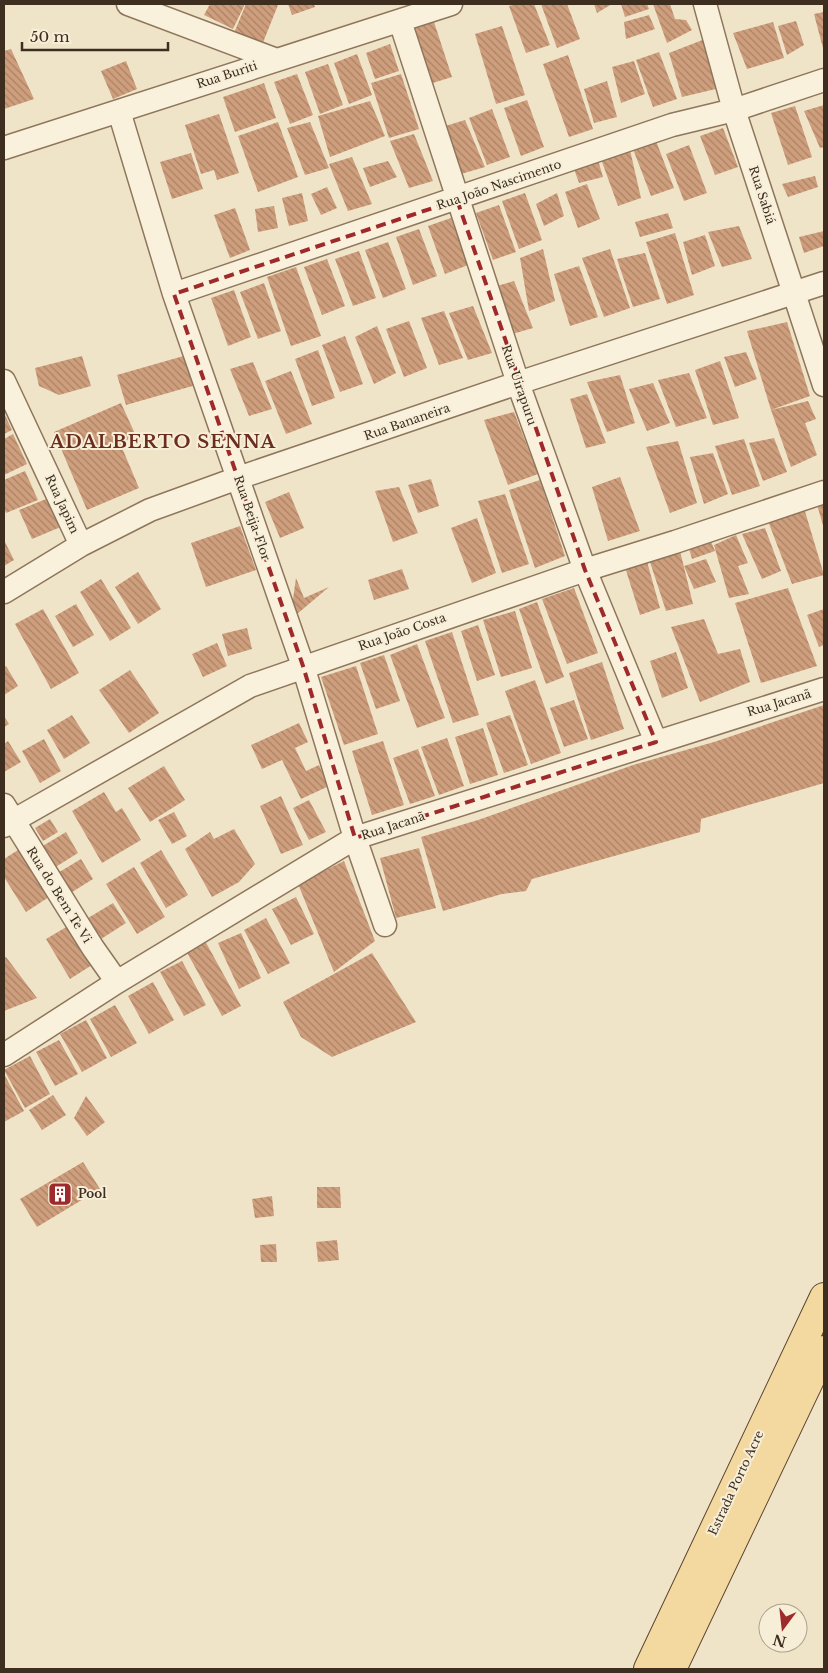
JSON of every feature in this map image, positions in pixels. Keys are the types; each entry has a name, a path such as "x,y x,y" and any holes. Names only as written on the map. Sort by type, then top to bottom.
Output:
{"main road":[{"name":"Estrada Porto Acre","path":"664,1667 824,1297"},
{"name":"Estrada Porto Acre","path":"664,1667 824,1350"}],"street":[{"path":"128,4 274,59"},
{"name":"Rua Buriti","path":"4,148 274,59 450,4"},
{"name":"Rua Sabiá","path":"705,4 734,110 824,385"},
{"name":"Rua Uirapuru","path":"400,21 518,383 585,570 656,742"},
{"name":"Rua João Nascimento","path":"174,294 457,200 525,174 672,126 734,110 824,80"},
{"name":"Rua Beija-Flor","path":"119,111 174,294 303,666 355,838 385,925"},
{"name":"Rua Bananeira","path":"4,592 81,545 150,510 238,478 518,383 824,283"},
{"name":"Rua Japim","path":"4,382 81,545"},
{"name":"Rua João Costa","path":"7,818 250,686 303,666 585,570 824,492"},
{"name":"Rua Jacanã","path":"4,1055 118,982 355,838 824,689"},
{"name":"Rua do Bem Te Vi","path":"7,818 93,948 118,982"}],"highlighted area":[{"path":"457,200 585,570 656,742 355,838 303,666 174,294"}],"building":[{"path":"210,4 245,4 233,29 204,15"},
{"path":"246,4 278,5 262,45 234,33"},
{"path":"288,4 314,4 315,7 292,15"},
{"path":"534,4 550,45 526,53 509,6"},
{"path":"541,4 567,4 580,39 557,48"},
{"path":"594,4 612,4 597,13"},
{"path":"621,4 647,4 649,9 625,17"},
{"path":"653,4 670,4 675,19 686,20 692,30 667,43"},
{"path":"824,12 824,52 814,14"},
{"path":"649,15 655,29 626,39 624,22"},
{"path":"433,19 452,77 423,86 404,28"},
{"path":"796,21 804,45 787,55 778,26"},
{"path":"773,22 784,58 747,69 733,33"},
{"path":"502,26 525,95 496,104 475,34"},
{"path":"705,39 720,88 682,97 669,53"},
{"path":"390,44 399,71 375,79 366,53"},
{"path":"11,49 34,99 4,109 4,51"},
{"path":"659,52 677,99 653,107 636,60"},
{"path":"357,54 372,95 349,104 334,63"},
{"path":"568,55 593,129 569,137 543,64"},
{"path":"126,61 137,89 113,99 101,71"},
{"path":"634,61 645,94 621,103 612,67"},
{"path":"328,64 343,105 320,114 305,72"},
{"path":"297,74 313,115 290,124 274,82"},
{"path":"401,74 419,129 389,138 371,83"},
{"path":"607,81 617,117 594,123 584,89"},
{"path":"264,83 276,118 235,132 223,97"},
{"path":"527,100 544,147 521,156 504,108"},
{"path":"370,101 385,136 330,157 318,116"},
{"path":"824,105 824,147 820,148 804,111"},
{"path":"795,106 812,157 788,165 771,113"},
{"path":"492,109 510,157 487,165 469,118"},
{"path":"219,114 239,173 217,180 214,170 201,174 185,125"},
{"path":"465,120 485,167 461,174 442,127"},
{"path":"278,122 298,177 258,192 238,136"},
{"path":"310,122 329,168 305,175 287,128"},
{"path":"723,128 738,167 715,175 700,136"},
{"path":"414,134 433,181 409,188 390,141"},
{"path":"656,141 674,188 651,196 633,149"},
{"path":"689,145 707,193 684,201 666,154"},
{"path":"630,150 641,198 618,206 601,159"},
{"path":"191,153 203,189 172,199 160,162"},
{"path":"352,157 372,204 348,211 329,164"},
{"path":"598,160 603,177 579,183 573,166"},
{"path":"388,161 397,177 370,187 363,168"},
{"path":"815,176 818,187 788,197 782,184"},
{"path":"587,184 600,219 578,228 565,192"},
{"path":"327,187 337,208 321,215 311,194"},
{"path":"302,193 308,221 289,226 282,198"},
{"path":"525,193 542,240 519,249 502,201"},
{"path":"557,193 564,216 544,226 536,204"},
{"path":"499,205 516,252 493,260 476,213"},
{"path":"274,206 278,228 258,232 255,209"},
{"path":"235,208 250,250 230,258 214,215"},
{"path":"668,213 673,228 640,237 635,222"},
{"path":"451,218 468,265 445,274 428,226"},
{"path":"739,226 752,259 722,267 708,232"},
{"path":"419,229 437,276 413,285 396,237"},
{"path":"824,231 824,246 804,253 799,237"},
{"path":"675,233 694,295 667,304 646,242"},
{"path":"705,235 715,266 692,275 683,242"},
{"path":"388,242 406,289 383,298 365,250"},
{"path":"543,249 555,301 529,311 520,258"},
{"path":"610,249 630,308 604,317 582,258"},
{"path":"359,251 376,298 353,306 335,259"},
{"path":"645,253 660,299 633,307 617,259"},
{"path":"327,259 345,306 322,315 304,267"},
{"path":"579,266 598,317 570,326 554,274"},
{"path":"296,267 321,336 291,346 267,277"},
{"path":"514,281 533,328 509,335 490,288"},
{"path":"264,283 281,331 258,339 240,292"},
{"path":"234,290 251,337 228,346 211,298"},
{"path":"473,306 492,353 468,360 449,313"},
{"path":"444,311 463,358 439,365 421,318"},
{"path":"409,321 427,368 404,377 386,329"},
{"path":"787,322 810,396 771,410 747,331"},
{"path":"377,326 396,373 374,384 355,337"},
{"path":"345,336 363,384 340,392 322,345"},
{"path":"318,350 335,398 312,406 295,359"},
{"path":"746,352 757,379 735,387 724,357"},
{"path":"187,355 196,385 126,405 117,375"},
{"path":"82,356 91,386 59,395 39,386 35,368"},
{"path":"720,361 739,418 713,425 695,370"},
{"path":"253,362 272,409 249,416 230,369"},
{"path":"291,371 312,424 286,434 265,381"},
{"path":"689,373 707,418 676,427 658,380"},
{"path":"620,375 635,423 607,432 587,382"},
{"path":"653,383 670,423 647,431 629,389"},
{"path":"587,394 606,443 586,448 570,399"},
{"path":"808,401 816,419 805,423 817,455 791,467 771,410"},
{"path":"121,403 136,436 120,443 139,488 87,510 54,432"},
{"path":"514,412 538,474 508,485 484,420"},
{"path":"4,413 12,430 4,434"},
{"path":"13,434 27,464 4,475 4,439"},
{"path":"774,438 787,472 763,481 749,443"},
{"path":"744,439 760,486 732,495 715,446"},
{"path":"678,441 697,503 670,513 646,447"},
{"path":"713,453 728,494 704,504 690,457"},
{"path":"25,471 38,500 6,513 4,508 4,480"},
{"path":"620,477 640,531 608,541 592,487"},
{"path":"431,479 439,506 418,513 408,485"},
{"path":"540,480 565,556 535,568 509,490"},
{"path":"399,487 418,533 393,542 375,491"},
{"path":"289,492 304,528 280,538 265,502"},
{"path":"505,494 529,564 502,573 478,501"},
{"path":"51,497 63,526 32,539 19,510"},
{"path":"824,499 824,529 816,501"},
{"path":"804,508 824,575 792,584 768,521"},
{"path":"477,518 496,573 472,583 451,528"},
{"path":"240,526 256,570 206,587 191,543"},
{"path":"765,528 781,571 762,579 742,534"},
{"path":"736,535 748,563 738,566 749,594 729,598 714,545"},
{"path":"710,539 715,551 692,559 688,545"},
{"path":"4,540 14,560 4,566"},
{"path":"680,551 693,604 666,611 650,562"},
{"path":"646,558 660,608 640,615 624,564"},
{"path":"706,559 716,582 694,589 684,566"},
{"path":"402,569 409,589 374,600 368,580"},
{"path":"138,572 161,609 138,624 115,587"},
{"path":"296,578 304,598 329,587 290,620"},
{"path":"101,579 131,628 110,641 80,592"},
{"path":"574,588 598,653 567,664 542,599"},
{"path":"788,588 817,666 761,683 735,603"},
{"path":"537,602 564,677 546,684 519,609"},
{"path":"76,604 94,635 73,647 55,616"},
{"path":"43,609 79,673 51,689 15,624"},
{"path":"824,609 824,645 819,647 807,615"},
{"path":"515,611 532,668 501,677 483,620"},
{"path":"704,619 718,654 740,649 750,682 700,702 671,627"},
{"path":"478,625 495,675 477,681 461,631"},
{"path":"247,628 252,649 228,656 222,634"},
{"path":"452,632 479,715 453,723 425,641"},
{"path":"217,643 227,666 203,677 192,654"},
{"path":"417,644 445,718 417,728 390,655"},
{"path":"676,652 688,688 662,698 650,661"},
{"path":"384,655 400,701 376,709 360,663"},
{"path":"602,662 624,729 591,740 569,673"},
{"path":"6,666 18,686 4,695 4,668"},
{"path":"356,666 378,734 344,745 321,677"},
{"path":"130,670 159,713 129,733 99,690"},
{"path":"535,680 561,753 531,764 505,691"},
{"path":"574,700 588,739 564,747 550,708"},
{"path":"824,705 824,783 701,819 700,832 532,879 526,891 502,894 443,911 421,837 478,820 633,765 714,742"},
{"path":"72,715 90,743 64,759 47,730"},
{"path":"510,715 528,765 504,773 486,723"},
{"path":"4,716 9,724 4,727"},
{"path":"299,723 308,742 295,748 306,771 319,765 329,786 301,799 282,760 262,769 251,745"},
{"path":"483,728 498,775 470,784 455,737"},
{"path":"447,738 464,786 439,795 421,747"},
{"path":"44,739 61,771 40,783 22,751"},
{"path":"8,741 21,762 4,772 4,744"},
{"path":"383,741 404,805 372,815 352,751"},
{"path":"418,749 435,796 410,804 393,758"},
{"path":"164,766 185,800 150,822 128,788"},
{"path":"104,792 116,812 122,808 141,840 102,863 72,811"},
{"path":"281,796 303,845 281,854 260,806"},
{"path":"309,800 326,832 309,840 293,808"},
{"path":"174,812 187,836 172,844 158,820"},
{"path":"50,819 58,832 43,841 35,828"},
{"path":"234,829 255,864 239,882 212,897 185,849 210,832 214,839"},
{"path":"66,832 78,853 54,868 41,847"},
{"path":"21,848 52,895 26,912 4,877 4,859"},
{"path":"419,848 436,908 396,918 380,858"},
{"path":"161,850 188,895 166,908 140,863"},
{"path":"81,859 93,879 69,894 56,874"},
{"path":"344,861 375,941 334,972 298,884"},
{"path":"134,867 165,917 137,934 106,884"},
{"path":"296,897 314,934 291,945 272,909"},
{"path":"113,903 126,923 101,939 88,918"},
{"path":"266,918 290,963 268,974 244,930"},
{"path":"68,926 92,965 70,979 46,939"},
{"path":"241,933 261,978 239,989 218,943"},
{"path":"204,939 241,1006 222,1016 185,949"},
{"path":"372,953 416,1022 332,1057 301,1037 283,1002"},
{"path":"6,957 37,998 4,1011 4,958"},
{"path":"182,961 206,1005 184,1016 160,972"},
{"path":"153,982 174,1020 149,1034 128,996"},
{"path":"115,1005 137,1043 111,1057 90,1019"},
{"path":"86,1020 107,1058 82,1072 60,1034"},
{"path":"59,1040 78,1074 55,1086 36,1052"},
{"path":"30,1056 50,1094 25,1108 4,1070"},
{"path":"4,1074 24,1111 4,1122"},
{"path":"53,1095 66,1115 42,1130 29,1110"},
{"path":"86,1096 105,1122 87,1136 74,1118"},
{"name":"Pool","path":"83,1162 100,1189 37,1227 20,1199"},
{"path":"317,1187 340,1187 341,1208 317,1208"},
{"path":"272,1196 274,1216 255,1218 252,1199"},
{"path":"337,1240 339,1260 318,1262 316,1242"},
{"path":"276,1244 277,1262 261,1262 260,1245"}],"place":[{"name":"Pool","path":"60,1194"}],"district":[{"name":"ADALBERTO SENNA","path":"163,442"}]}
